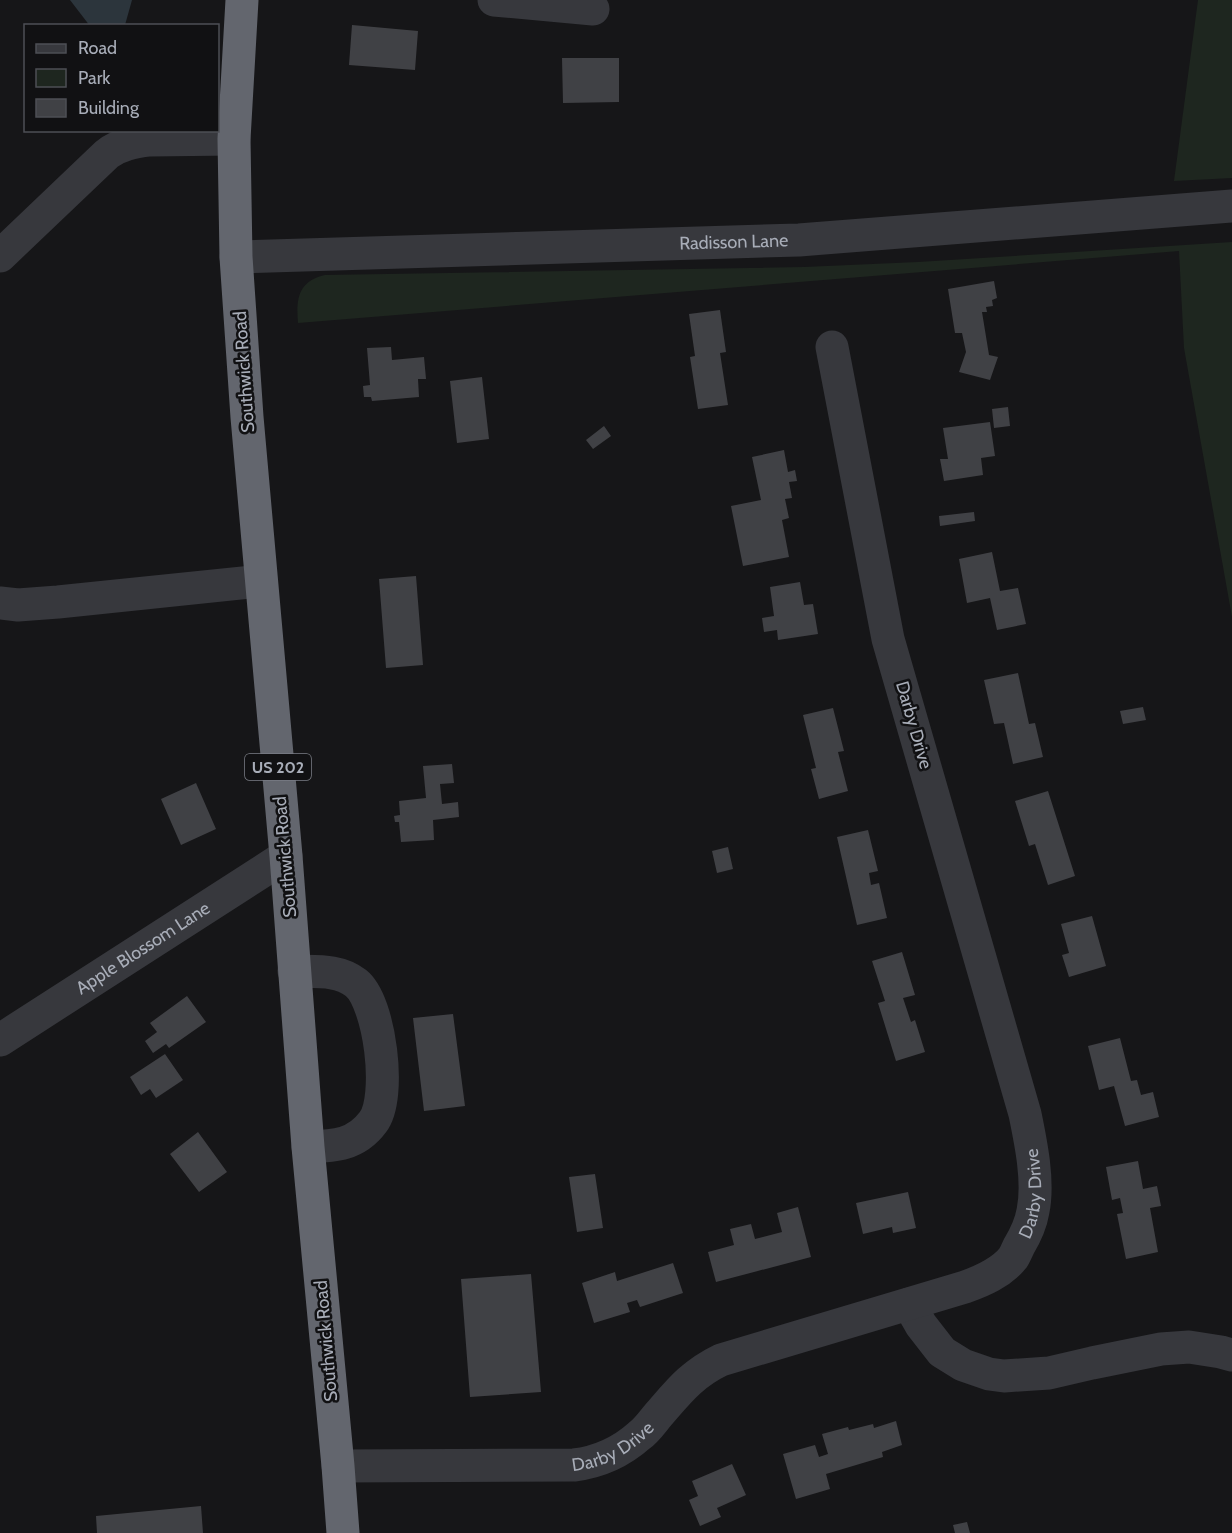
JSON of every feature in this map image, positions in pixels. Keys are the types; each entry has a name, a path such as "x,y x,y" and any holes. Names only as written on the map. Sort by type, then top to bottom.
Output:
{"highway":[{"name":"Southwick Road","path":"242,0 234,140 236,257 247,417 286,856 308,1147 343,1533"}],"street":[{"path":"494,0 593,9"},
{"path":"0,256 107,154 118,147 137,141 150,140 234,140"},
{"name":"Radisson Lane","path":"236,257 799,240 1232,206"},
{"name":"Darby Drive","path":"338,1466 574,1466 589,1463 606,1457 642,1434 680,1389 705,1368 721,1360 979,1282 995,1274 1013,1258 1024,1238 1033,1212 1035,1186 1032,1146 1019,1092 888,639 832,347"},
{"path":"0,603 18,605 58,602 261,581"},
{"name":"Apple Blossom Lane","path":"0,1040 286,856"},
{"path":"294,971 331,972 358,984 372,1010 380,1042 383,1079 380,1108 375,1120 360,1135 338,1145 308,1147"},
{"path":"909,1304 921,1325 942,1352 963,1365 989,1374 1004,1376 1049,1373 1161,1349 1189,1347 1232,1355"}],"green space":[{"path":"1198,0 1232,0 1232,178 1174,181"},
{"path":"1232,242 1232,617 1184,348 1179,251 298,323 299,299 304,286 325,275 804,267"}],"shaded area":[{"path":"70,0 132,0 125,24 88,24"}],"building":[{"path":"352,25 418,31 415,70 349,65"},
{"path":"562,58 619,58 619,102 563,103"},
{"path":"994,281 997,298 992,300 993,306 986,307 987,312 982,312 989,355 998,357 990,380 959,372 966,352 962,333 955,333 948,289"},
{"path":"720,310 726,352 720,353 728,405 698,409 690,357 695,356 689,314"},
{"path":"391,347 392,360 424,357 426,379 418,379 419,397 372,401 371,397 364,397 363,386 370,385 367,348"},
{"path":"482,377 489,439 457,443 450,381"},
{"path":"1008,407 1010,426 994,428 992,409"},
{"path":"990,422 995,456 981,458 983,475 944,481 940,459 948,459 943,428"},
{"path":"604,426 611,436 593,449 586,440"},
{"path":"784,450 788,472 795,470 797,481 789,482 792,498 785,499 789,518 782,520 789,557 743,566 731,506 761,500 752,457"},
{"path":"974,512 975,521 940,526 939,516"},
{"path":"992,552 1000,591 1018,588 1026,624 997,630 990,598 967,603 959,559"},
{"path":"416,576 423,665 386,668 379,579"},
{"path":"800,582 804,605 813,604 818,634 778,640 777,630 764,632 762,618 774,616 770,587"},
{"path":"1018,673 1029,724 1035,723 1043,757 1013,764 1004,723 994,724 984,680"},
{"path":"1143,707 1146,720 1123,724 1120,711"},
{"path":"833,708 844,751 838,752 848,791 819,799 811,769 816,768 803,715"},
{"path":"452,764 454,783 440,784 442,804 458,802 459,817 433,820 434,840 401,842 399,822 395,822 394,816 400,815 399,801 426,798 423,766"},
{"path":"196,783 216,829 181,845 161,799"},
{"path":"1048,791 1075,876 1048,885 1035,844 1029,846 1015,801"},
{"path":"868,830 878,871 869,873 871,885 879,883 887,918 857,925 837,837"},
{"path":"728,847 733,869 717,873 712,851"},
{"path":"1092,916 1106,966 1069,977 1062,955 1069,953 1061,924"},
{"path":"902,952 915,995 903,998 911,1022 915,1020 925,1052 896,1061 878,1003 885,1001 872,961"},
{"path":"187,996 206,1022 169,1048 166,1044 153,1053 145,1041 157,1032 150,1023"},
{"path":"453,1014 465,1106 424,1111 413,1018"},
{"path":"1120,1038 1131,1081 1137,1080 1141,1095 1153,1092 1159,1117 1125,1126 1114,1086 1099,1090 1088,1046"},
{"path":"165,1054 183,1080 156,1098 150,1089 141,1095 130,1077"},
{"path":"198,1132 227,1172 199,1192 170,1154"},
{"path":"1138,1161 1143,1189 1157,1186 1161,1206 1150,1208 1158,1252 1126,1259 1117,1214 1123,1213 1120,1198 1112,1200 1106,1167"},
{"path":"595,1174 603,1228 577,1232 569,1177"},
{"path":"908,1192 916,1228 893,1233 892,1227 863,1234 856,1203"},
{"path":"798,1207 811,1257 716,1282 708,1252 734,1245 730,1229 751,1224 755,1239 782,1232 777,1213"},
{"path":"673,1263 683,1293 640,1307 637,1300 627,1303 630,1312 594,1323 582,1283 615,1272 617,1281"},
{"path":"531,1274 541,1392 470,1397 461,1279"},
{"path":"896,1421 902,1445 882,1452 883,1457 826,1474 830,1489 796,1499 783,1454 815,1445 819,1457 828,1454 822,1434 848,1427 849,1430 873,1424 874,1428"},
{"path":"732,1464 746,1495 717,1508 721,1517 700,1526 689,1500 698,1496 692,1481"},
{"path":"201,1506 203,1533 97,1533 96,1516"},
{"path":"967,1522 970,1533 955,1533 953,1525"}]}
